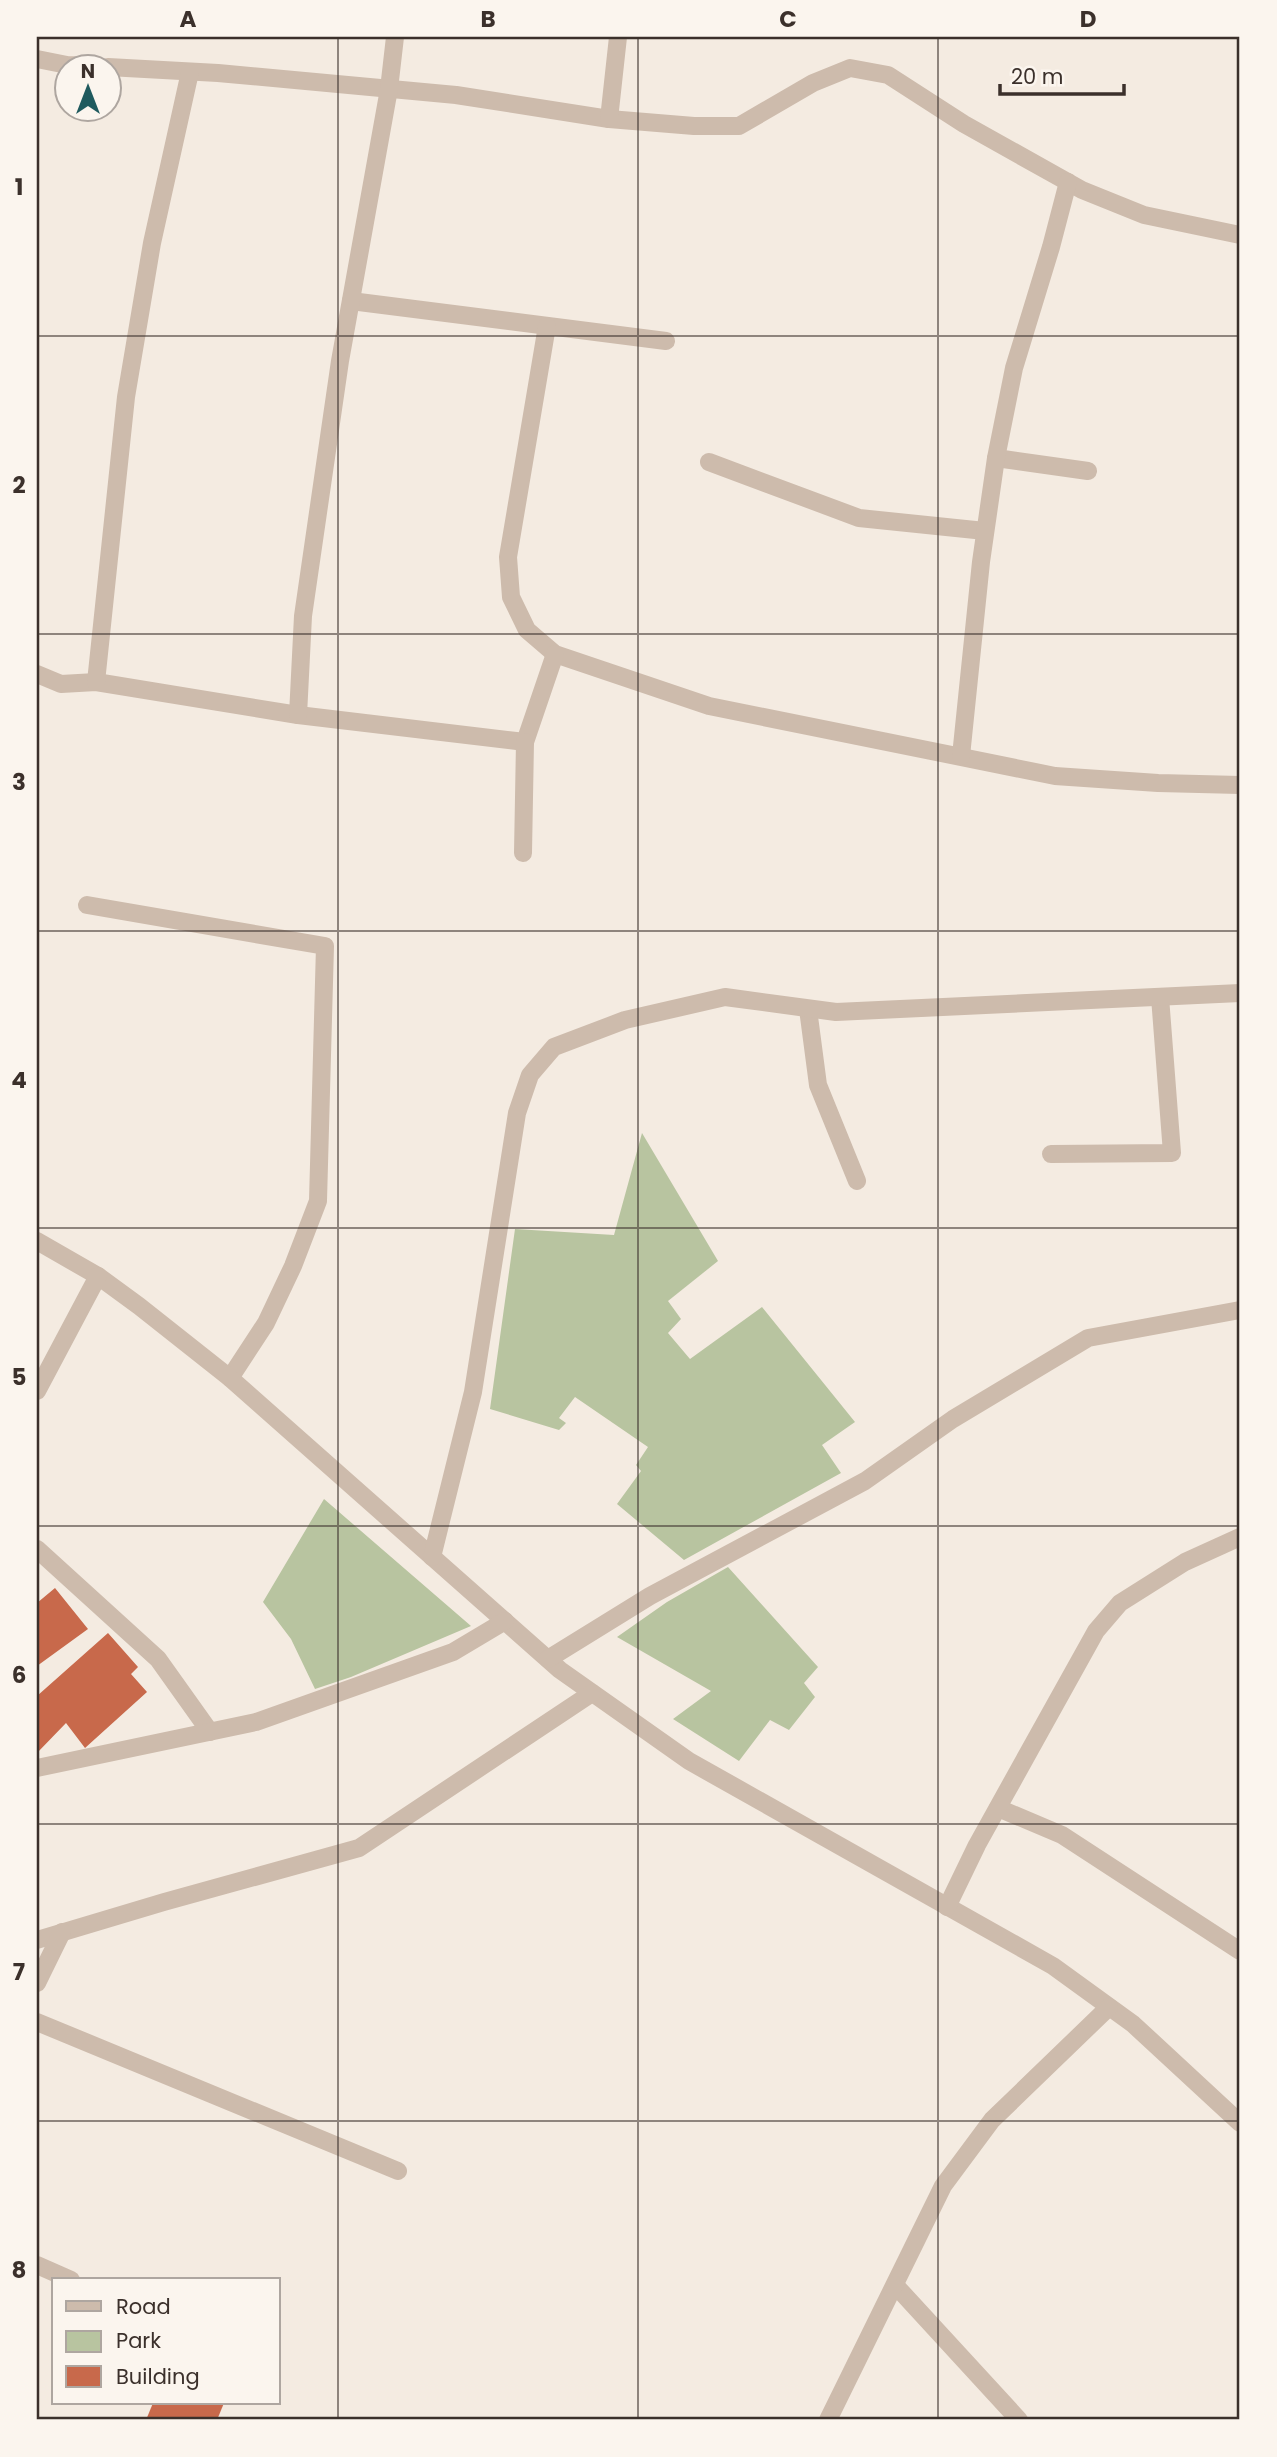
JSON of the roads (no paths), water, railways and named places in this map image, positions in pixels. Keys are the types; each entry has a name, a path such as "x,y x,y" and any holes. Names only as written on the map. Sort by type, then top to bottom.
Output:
{"street":[{"path":"298,715 303,616 351,301 396,37"},
{"path":"609,120 618,37"},
{"path":"122,68 456,95 609,120 694,126 739,126 813,83 850,68 888,75 964,124 1082,190 1144,215 1240,236"},
{"path":"96,682 126,397 152,243 190,72"},
{"path":"961,756 985,531 996,457 1014,368 1068,182"},
{"path":"351,301 666,341"},
{"path":"547,326 508,557 511,597 527,630 555,654 709,706 1055,776 1240,785"},
{"path":"996,457 1088,471"},
{"path":"709,462 859,518 985,531"},
{"path":"523,853 525,742 555,654"},
{"path":"37,674 61,684 96,682 298,715 525,742"},
{"path":"87,905 325,946 318,1201 293,1266 266,1323 230,1378"},
{"path":"432,1558 473,1392 517,1113 530,1075 554,1046 625,1020 725,997 836,1012 1240,993"},
{"path":"1051,1154 1172,1153 1160,997"},
{"path":"808,1009 818,1085 857,1181"},
{"path":"37,1241 98,1276 230,1378 548,1659 592,1693 689,1761 1053,1966 1133,2024 1240,2123"},
{"path":"37,1391 98,1276"},
{"path":"548,1659 650,1596 865,1481 953,1419 1088,1338 1240,1310"},
{"path":"947,1907 998,1808 1096,1631 1120,1603 1185,1562 1240,1536"},
{"path":"37,1549 158,1659 210,1732"},
{"path":"37,1768 256,1722 453,1652 505,1621"},
{"path":"37,1940 359,1848 592,1693"},
{"path":"998,1808 1062,1835 1240,1951"},
{"path":"37,1983 62,1932"},
{"path":"828,2420 943,2186 992,2120 1109,2007"},
{"path":"37,2022 398,2171"},
{"path":"37,2265 66,2278"},
{"path":"895,2286 1019,2420"}]}
